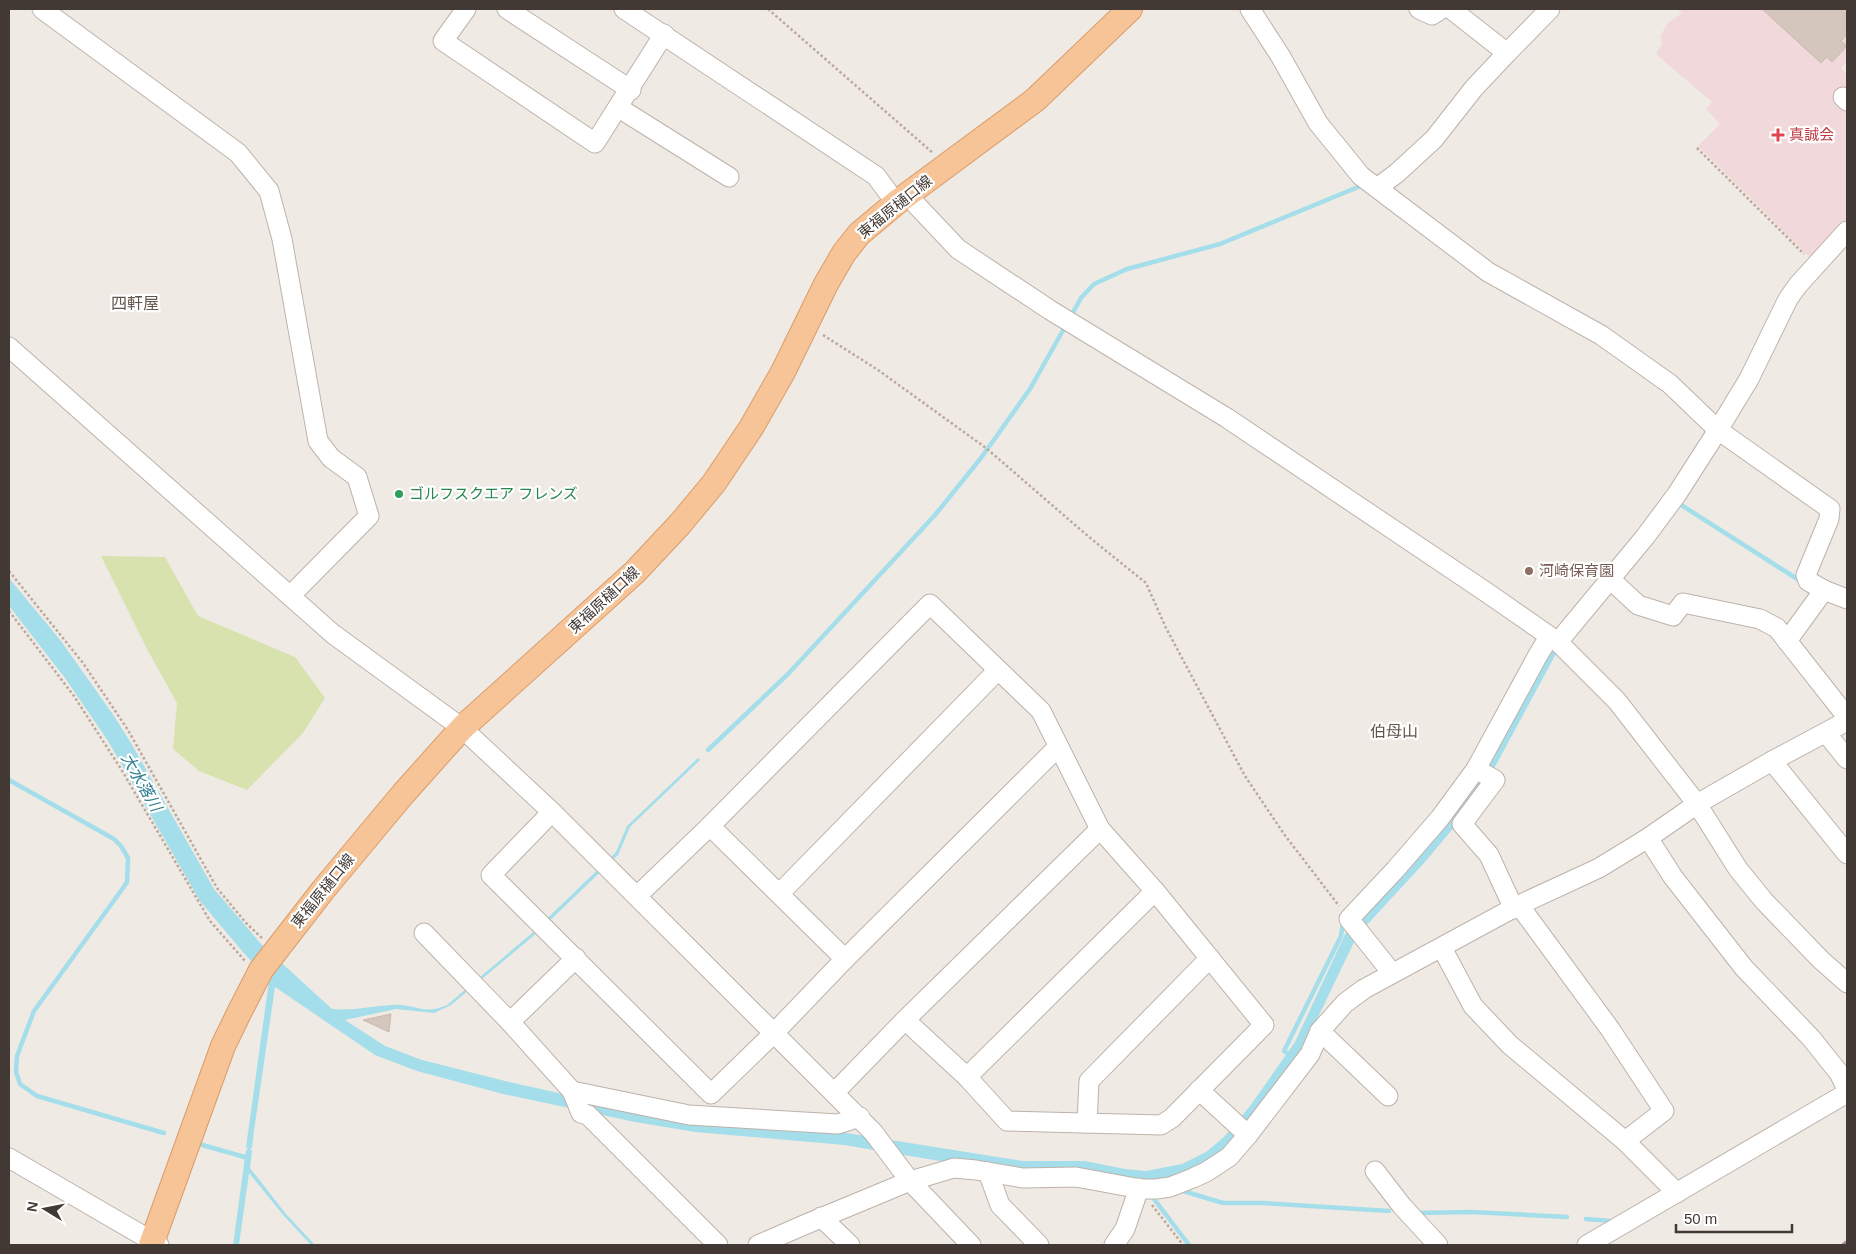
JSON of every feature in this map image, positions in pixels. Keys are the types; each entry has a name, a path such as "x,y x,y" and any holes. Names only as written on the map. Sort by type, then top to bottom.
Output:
{"main road":[{"name":"東福原樋口線","path":"154,1244 223,1046 267,962 323,890 403,794 462,728 635,572 680,524 714,483 750,428 783,372 826,284 844,253 859,234 901,199 1035,100 1130,9"}],"street":[{"path":"42,9 238,153 269,191 282,239 318,442 331,458 357,478 370,516 290,596"},
{"path":"466,9 444,41 595,143 619,108 664,34"},
{"path":"507,9 630,90"},
{"path":"624,9 876,176 958,249 1050,310 1235,423 1554,640 1617,701 1697,804 1738,869 1753,888 1821,960 1847,983"},
{"path":"1250,9 1282,57 1318,123 1361,176 1488,272 1601,335 1670,384 1718,430 1830,509 1829,519 1806,575 1808,581 1847,599"},
{"path":"1418,9 1432,15 1441,9"},
{"path":"1451,9 1507,53"},
{"path":"1377,188 1397,173 1434,139 1474,88 1550,9"},
{"path":"619,108 729,177"},
{"path":"1392,973 1349,919 1482,773 1538,655 1610,579 1677,494 1748,379 1788,299 1847,231"},
{"path":"9,347 333,634 462,728 552,812 860,1117 874,1132 910,1181 971,1245"},
{"path":"758,1245 910,1181 954,1168 1023,1178 1076,1177 1156,1189 1170,1186 1206,1172 1229,1157 1248,1135 1310,1054 1320,1031 1345,1003 1364,989 1516,907 1598,868 1648,838 1697,804 1772,761 1826,733 1847,719 1777,628 1760,619 1683,603 1672,616 1638,605 1610,579"},
{"path":"1787,641 1824,590"},
{"path":"637,896 710,826 930,604 1041,711 1100,829 1155,891 1264,1025 1172,1118 1161,1125 1008,1121 967,1077 905,1020"},
{"path":"779,894 998,670"},
{"path":"1826,733 1847,759"},
{"path":"552,812 491,875 710,1094 774,1033 845,959 1058,747"},
{"path":"1772,761 1847,854"},
{"path":"1482,773 1495,780 1462,824 1489,855 1516,907 1610,1029 1664,1111 1625,1140"},
{"path":"710,826 845,959"},
{"path":"834,1092 1100,829"},
{"path":"1648,838 1673,877 1744,968 1811,1038 1839,1073 1847,1089"},
{"path":"967,1077 1155,891"},
{"path":"424,933 510,1022 575,1100 581,1113 588,1115 718,1245"},
{"path":"1442,948 1473,1006 1504,1039 1625,1140 1677,1193"},
{"path":"510,1022 576,958"},
{"path":"1088,1123 1089,1081 1210,958"},
{"path":"1320,1031 1388,1096"},
{"path":"1199,1090 1248,1135"},
{"path":"1587,1245 1847,1093"},
{"path":"575,1100 689,1115 838,1124 860,1117"},
{"path":"9,1158 154,1244"},
{"path":"1374,1171 1402,1206 1438,1245"},
{"path":"988,1172 1000,1205 1039,1245"},
{"path":"1114,1245 1125,1229 1140,1188"},
{"path":"821,1217 850,1245"}],"path":[{"path":"768,9 947,165"},
{"path":"1697,148 1816,265"},
{"path":"806,324 878,370 986,448 1089,537 1146,583 1170,637 1245,776 1284,834 1349,919"},
{"path":"9,571 83,662 128,730 217,888 246,923 267,962"},
{"path":"9,610 74,696 121,770 210,922 267,962"},
{"path":"1140,1188 1153,1208 1183,1245"}],"shaded area":[{"name":"真誠会","path":"1678,9 1847,9 1847,61 1841,68 1847,74 1847,226 1810,258 1698,146 1720,124 1706,109 1712,102 1656,54 1662,44 1660,36 1668,23 1682,13"}],"green space":[{"path":"101,556 165,557 198,616 295,657 325,698 303,733 247,790 199,771 173,749 177,703 147,649"}],"water":[{"name":"大水落川","path":"1822,262 1825,266 1797,298 1766,364 1741,410 1696,479 1657,534 1557,652 1482,791 1425,862 1356,938 1298,1059 1236,1143 1212,1163 1189,1174 1160,1182 1122,1183 1086,1173 1023,1173 844,1145 695,1132 635,1122 503,1094 417,1071 375,1055 275,987 252,1148 250,1149 252,1151 250,1168 286,1214 315,1245 311,1245 284,1216 249,1173 239,1245 233,1245 246,1150 248,1149 246,1147 269,981 200,901 108,741 65,678 9,606 9,578 61,641 114,716 214,889 262,945 332,1009 400,1005 431,1009 447,1005 532,933 616,852 627,826 698,758 700,760 630,827 618,855 537,933 451,1005 434,1013 396,1009 345,1020 385,1046 422,1060 509,1082 636,1110 729,1123 828,1130 1023,1161 1085,1161 1146,1171 1182,1164 1206,1152 1224,1137 1250,1106 1295,1042 1347,930 1355,917 1421,846 1473,778 1549,644 1554,648 1649,538 1712,449 1754,378 1794,295"}],"building":[{"path":"1762,9 1847,9 1847,34 1841,41 1847,46 1832,62 1827,57 1821,63"},
{"path":"391,1014 389,1032 363,1020"}],"waterway":[{"path":"1071,316 1081,298 1094,284 1127,269 1220,244 1363,185"},
{"path":"708,750 788,674 935,515 981,458 1030,389 1066,325"},
{"path":"1678,503 1802,582"},
{"path":"9,780 114,839 128,858 127,882 34,1011 17,1056 16,1072 20,1084 37,1096 164,1133"},
{"path":"1291,1056 1284,1051 1341,936 1343,921"},
{"path":"199,1144 248,1158"},
{"path":"1183,1191 1223,1203 1263,1203 1389,1211"},
{"path":"1151,1195 1189,1245"},
{"path":"1416,1213 1471,1212 1567,1217"},
{"path":"1586,1219 1611,1221"}],"railway":[{"path":"1843,1245 1847,1242"}],"place":[{"name":"真誠会","path":"1778,135"},
{"name":"ゴルフスクエア フレンズ","path":"399,494"},
{"name":"河崎保育園","path":"1529,571"}],"district":[{"name":"四軒屋","path":"135,303"},
{"name":"伯母山","path":"1394,731"}]}
